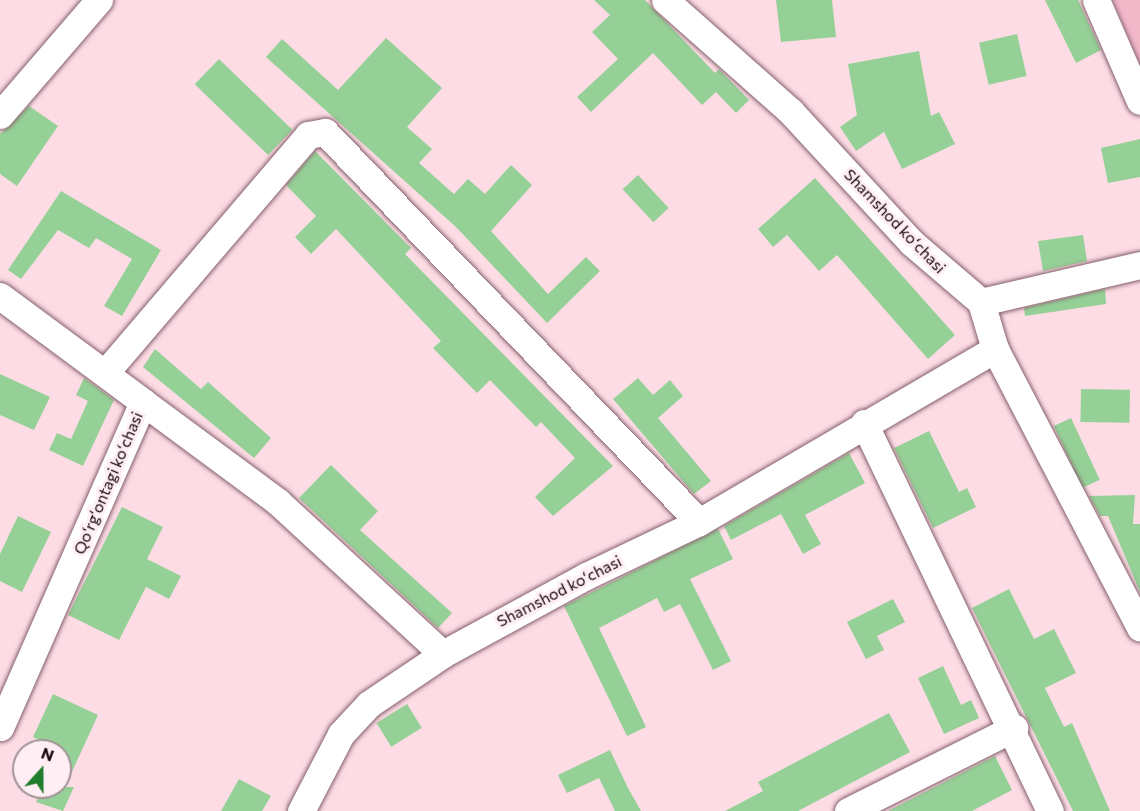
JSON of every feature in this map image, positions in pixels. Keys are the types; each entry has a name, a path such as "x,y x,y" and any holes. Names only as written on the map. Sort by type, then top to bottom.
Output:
{"street":[{"path":"0,115 99,0"},
{"name":"Shamshod koʻchasi","path":"665,0 790,111 911,242 981,302"},
{"path":"1096,0 1140,101"},
{"path":"105,373 308,135 325,132 699,522"},
{"path":"1140,265 981,302 995,349 1140,627"},
{"name":"Qoʻrgʻontagi koʻchasi","path":"0,296 143,402 0,727"},
{"name":"Shamshod koʻchasi","path":"301,811 341,734 369,704 443,654 586,576 699,522 864,423 995,349"},
{"path":"143,402 278,502 443,654"},
{"path":"864,423 1014,728 1050,811"},
{"path":"848,811 1014,728"}],"shaded area":[{"path":"1113,0 1140,0 1140,65"}],"building":[{"path":"594,0 645,0 715,73 719,69 749,100 736,113 716,92 702,105 653,53 591,112 577,97 618,59 592,32 610,15"},
{"path":"776,0 832,0 836,37 781,42"},
{"path":"1045,0 1078,0 1101,50 1076,63"},
{"path":"1017,34 1027,76 989,85 979,43"},
{"path":"386,38 442,88 407,127 432,149 419,163 454,194 468,179 485,194 511,165 532,185 491,231 548,294 586,257 600,271 547,323 456,227 266,57 282,39 338,90"},
{"path":"919,51 931,116 939,112 955,144 902,169 884,132 856,151 840,127 857,115 848,64"},
{"path":"219,59 292,130 268,155 195,84"},
{"path":"29,106 58,126 17,186 0,174 0,134"},
{"path":"1140,139 1140,177 1108,183 1101,148"},
{"path":"315,151 411,248 405,254 613,466 553,516 535,497 575,458 541,422 536,427 490,380 477,393 433,348 441,341 336,229 311,254 295,237 316,216 286,185"},
{"path":"638,175 669,208 653,222 623,189"},
{"path":"815,178 955,335 928,359 837,255 819,271 787,235 773,247 758,229"},
{"path":"61,191 161,250 122,316 104,306 132,259 96,238 89,248 58,230 21,279 8,270"},
{"path":"1083,235 1087,261 1043,271 1038,241"},
{"path":"1105,289 1106,304 1025,316 1024,308"},
{"path":"155,349 201,389 208,382 271,438 254,458 143,367"},
{"path":"0,374 50,397 34,430 0,415"},
{"path":"84,378 114,400 83,466 49,450 57,433 71,439 88,401 76,395"},
{"path":"638,378 653,395 670,380 683,396 658,418 711,481 694,494 613,399"},
{"path":"1081,389 1130,390 1129,423 1080,422"},
{"path":"1071,418 1100,480 1083,488 1054,426"},
{"path":"929,431 959,492 967,488 976,507 933,528 894,448"},
{"path":"849,453 865,483 805,515 821,544 803,554 781,514 731,540 724,526"},
{"path":"331,465 378,511 360,530 452,613 438,628 299,498"},
{"path":"1135,495 1133,524 1140,524 1140,592 1108,516 1100,516 1089,496"},
{"path":"122,507 163,527 147,559 181,576 169,599 146,587 119,640 68,615"},
{"path":"18,516 51,532 22,592 0,581 0,554"},
{"path":"718,529 733,559 690,579 731,661 713,670 680,604 664,612 657,598 599,628 646,727 627,736 564,606"},
{"path":"1009,589 1034,639 1054,629 1076,673 1045,688 1064,727 1072,723 1110,811 1073,811 972,608"},
{"path":"893,599 905,622 877,636 884,650 866,659 847,622"},
{"path":"943,666 961,705 971,700 979,718 944,734 918,678"},
{"path":"53,694 98,715 72,772 72,739 33,737"},
{"path":"407,704 422,728 391,747 376,723"},
{"path":"889,713 910,752 798,811 725,811 763,791 758,782"},
{"path":"610,750 641,811 615,811 599,778 567,793 558,775"},
{"path":"995,756 1012,790 972,811 888,811"},
{"path":"239,779 271,796 262,811 221,811"},
{"path":"37,799 68,799 63,811 36,802"}]}
